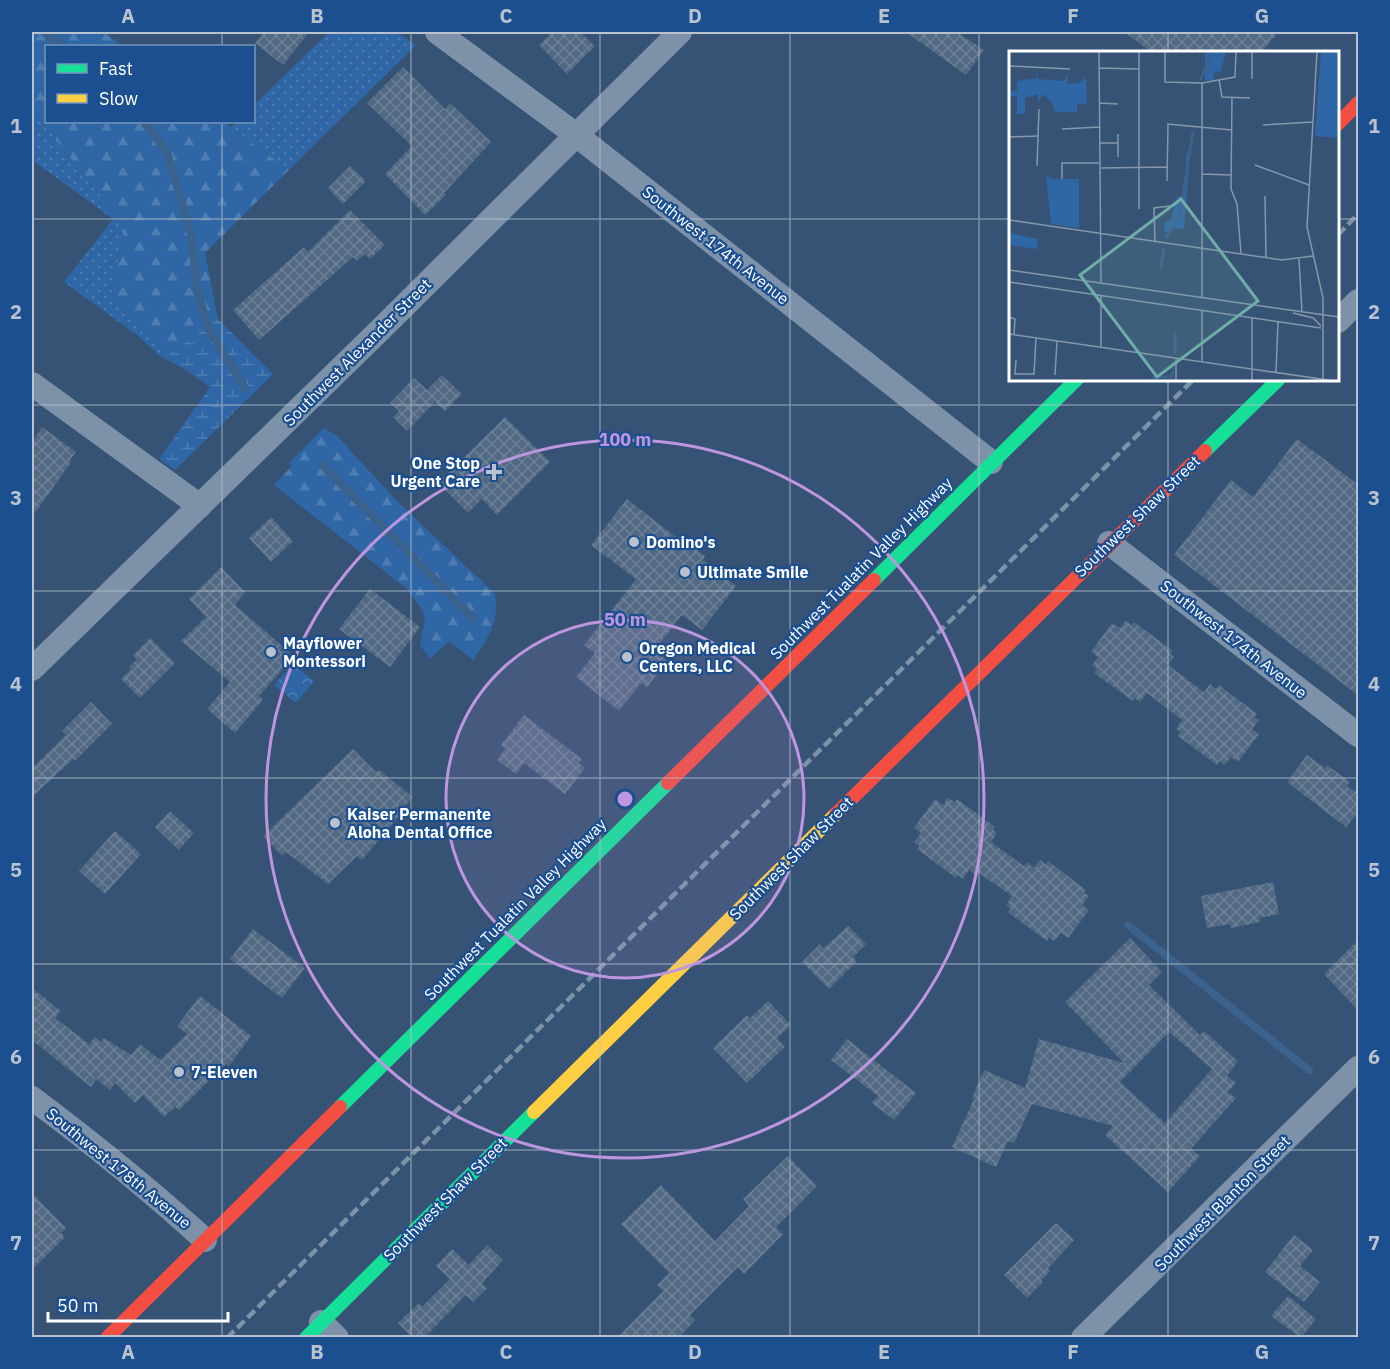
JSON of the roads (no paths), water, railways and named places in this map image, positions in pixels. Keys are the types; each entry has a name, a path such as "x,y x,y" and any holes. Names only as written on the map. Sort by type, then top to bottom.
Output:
{"main road":[{"path":"1339,123 1359,103"},
{"name":"Southwest Tualatin Valley Highway","path":"107,1338 1075,381"},
{"name":"Southwest Shaw Street","path":"321,1332 1109,543 1277,381"}],"street":[{"name":"Southwest 174th Avenue","path":"437,32 575,134 991,462"},
{"name":"Southwest Alexander Street","path":"32,669 381,329 680,32"},
{"path":"1339,320 1359,301"},
{"path":"32,384 200,506"},
{"name":"Southwest 174th Avenue","path":"1109,543 1359,735"},
{"name":"Southwest Blanton Street","path":"1083,1338 1356,1074"},
{"name":"Southwest 178th Avenue","path":"32,1098 164,1202 205,1240"}],"waterway":[{"path":"44,32 62,45"},
{"path":"145,123 167,152 191,234 197,289 208,328 245,388"},
{"path":"322,465 473,618"},
{"path":"1128,925 1309,1070"}],"railway":[{"path":"1339,234 1358,214"},
{"path":"227,1338 1192,381"}],"place":[{"name":"One Stop Urgent Care","path":"494,472"},
{"name":"Domino's","path":"634,542"},
{"name":"Ultimate Smile","path":"685,572"},
{"name":"Mayflower Montessori","path":"271,652"},
{"name":"Oregon Medical Centers, LLC","path":"627,657"},
{"name":"Kaiser Permanente Aloha Dental Office","path":"335,823"},
{"name":"7-Eleven","path":"179,1072"}]}
